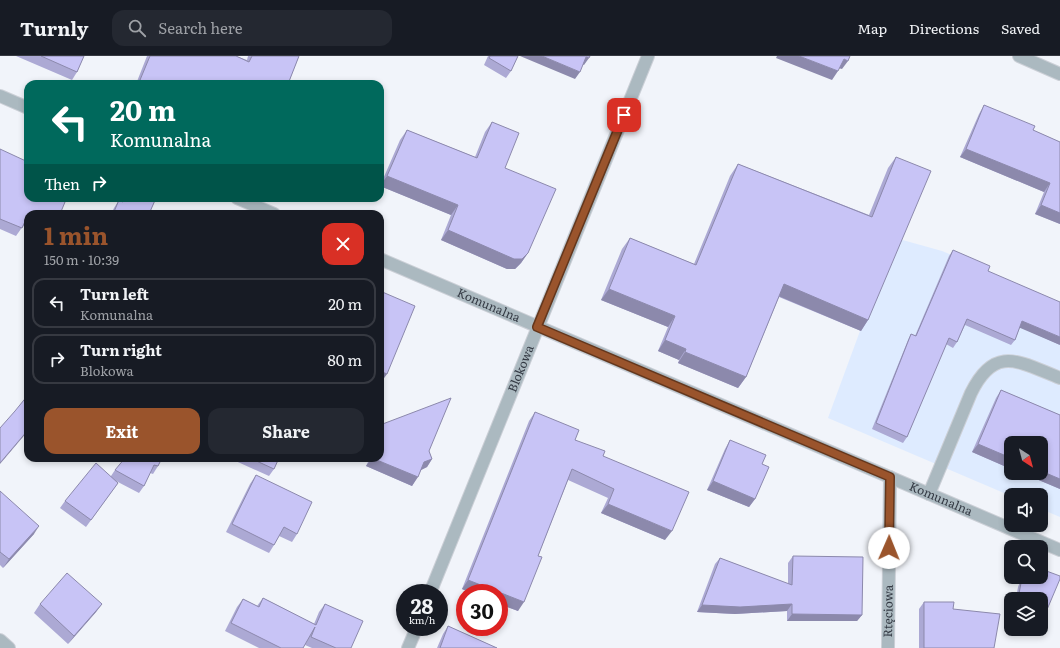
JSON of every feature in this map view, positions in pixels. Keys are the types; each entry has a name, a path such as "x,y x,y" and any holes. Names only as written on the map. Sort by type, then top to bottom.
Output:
{"street":[{"name":"Blokowa","path":"434,584 648,56"},
{"path":"1018,56 1060,74"},
{"path":"0,96 24,106"},
{"path":"246,202 265,210"},
{"name":"Komunalna","path":"384,261 1060,550"},
{"path":"929,494 971,393 978,380 988,368 1000,361 1018,362 1060,378"},
{"name":"Rtęciowa","path":"888,648 890,477"},
{"path":"408,648 413,636"},
{"path":"0,640 9,648"}],"shaded area":[{"path":"899,239 942,251 986,269 1030,294 1060,307 1060,517 1048,512 1048,488 1004,488 1004,493 828,418 860,331"}],"building":[{"path":"41,56 84,56 77,72"},
{"path":"150,56 236,56 249,62 252,56 299,56 290,80 140,80"},
{"path":"490,56 518,56 511,71 489,58"},
{"path":"542,56 590,56 589,58 586,57 580,72"},
{"path":"799,56 850,56 848,61 844,59 838,71"},
{"path":"984,105 1035,126 1033,130 1060,142 1060,213 1041,205 1050,183 966,149"},
{"path":"492,122 519,133 505,168 556,189 528,253 522,259 514,259 448,230 458,205 387,176 407,130 477,158"},
{"path":"0,149 24,160 24,202 65,202 62,210 24,210 24,224 22,228 0,219"},
{"path":"896,157 931,171 868,320 784,284 746,377 685,352 686,349 665,340 675,316 609,289 630,238 696,265 738,164 872,217"},
{"path":"118,202 154,202 151,210 115,210"},
{"path":"953,250 990,266 988,271 1060,302 1060,337 1022,321 1015,340 967,319 957,342 949,338 907,437 876,423 911,334 916,336"},
{"path":"384,293 415,306 387,374 384,373"},
{"path":"1001,390 1060,415 1060,479 1048,474 1048,436 1004,436 1004,455 978,444"},
{"path":"451,398 429,451 432,459 424,462 418,477 382,462 384,462 384,423"},
{"path":"24,400 24,435 0,463 0,428"},
{"path":"535,412 579,430 575,440 605,451 603,456 689,492 672,531 608,504 614,489 572,469 538,556 542,557 524,602 508,596 508,584 478,584 468,580"},
{"path":"730,440 766,455 762,464 769,467 755,499 713,481"},
{"path":"122,462 160,462 158,466 154,465 144,486 115,470"},
{"path":"259,462 277,462 274,469"},
{"path":"96,463 118,483 91,520 65,501"},
{"path":"256,475 312,502 297,534 284,527 274,545 232,524"},
{"path":"0,491 39,526 9,559 0,552"},
{"path":"793,556 863,557 862,615 792,614 792,604 740,607 702,605 720,558 792,585"},
{"path":"1048,572 1060,576 1048,607 1048,592 1019,592 1021,584 1048,584"},
{"path":"67,573 102,604 74,636 40,604"},
{"path":"263,598 316,625 325,604 363,621 351,648 336,648 311,637 315,627 303,648 281,648 231,623 243,599 259,607"},
{"path":"924,602 954,602 953,609 1000,614 994,648 924,648"},
{"path":"448,626 456,630 456,636 470,636 497,648 440,648 444,636 448,636"}],"route":[{"path":"624,115 537,327 890,477 889,548"}]}
